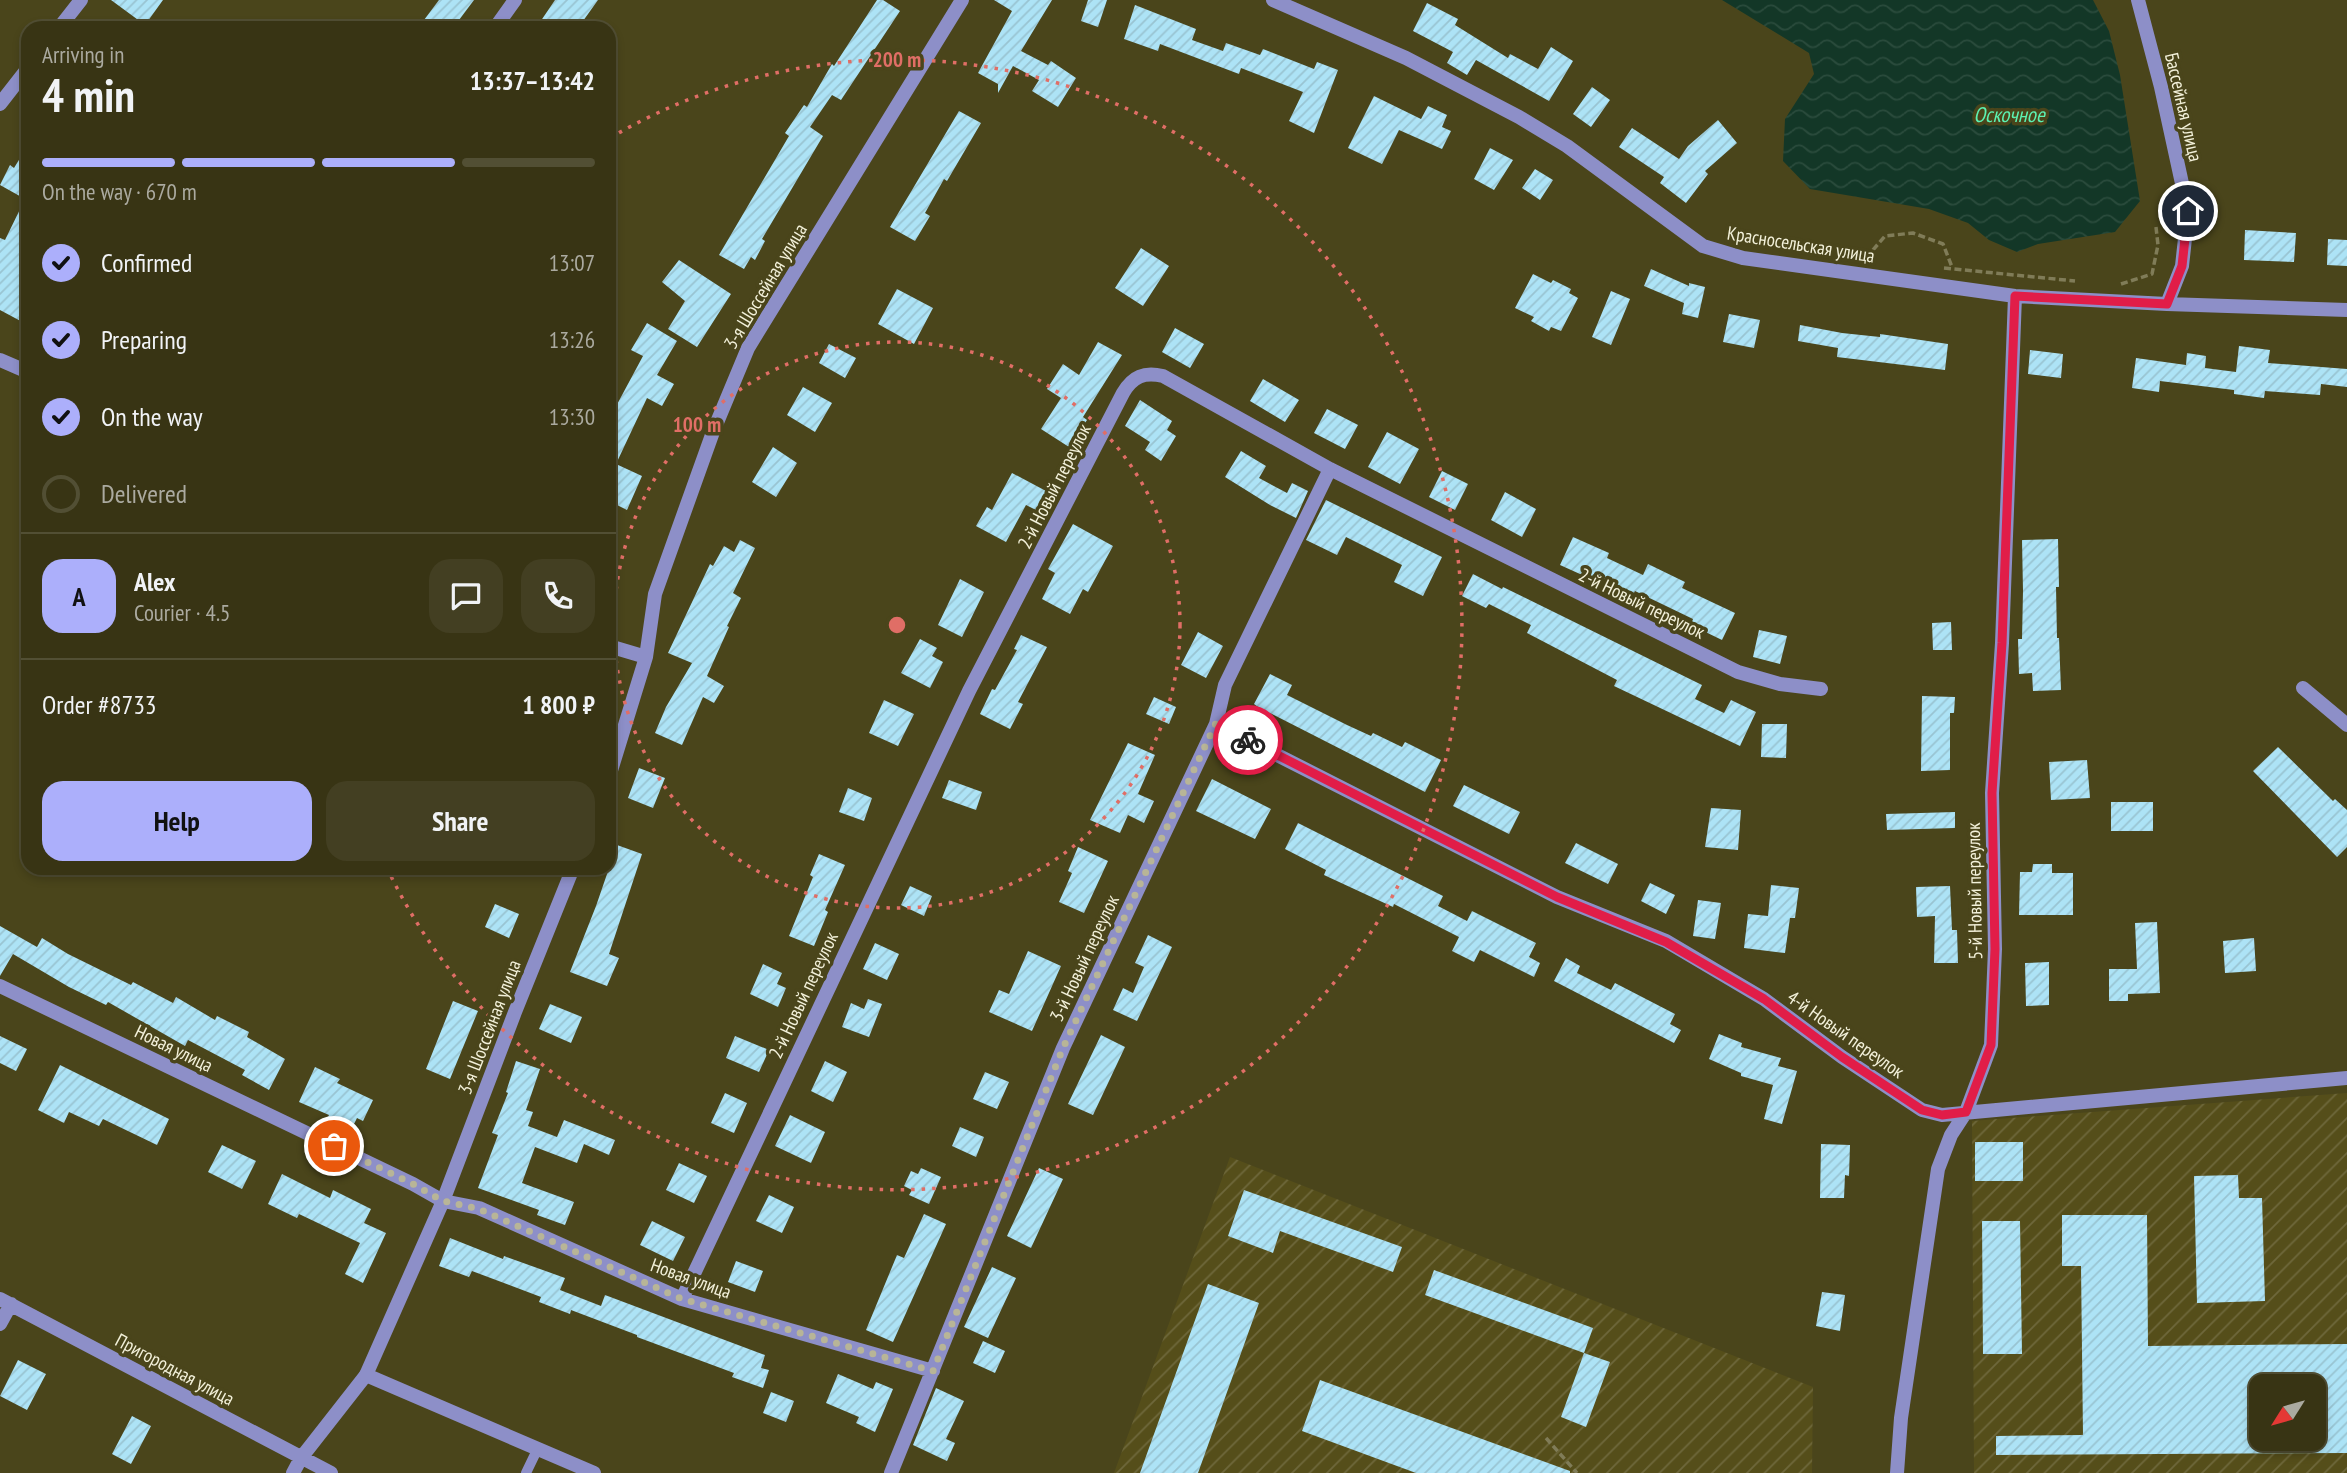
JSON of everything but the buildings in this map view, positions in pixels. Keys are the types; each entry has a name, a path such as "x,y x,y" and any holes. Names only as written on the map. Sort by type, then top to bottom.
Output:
{"street":[{"path":"64,21 80,0"},
{"path":"500,21 514,0"},
{"name":"3-я Шоссейная улица","path":"616,754 646,657 654,594 713,432 748,348 962,0"},
{"name":"Красносельская улица","path":"1273,0 1298,4 1519,117 1567,146 1703,246 1743,258 2015,296 2347,310"},
{"name":"Бассейная улица","path":"2138,0 2161,87 2188,211 2182,266 2167,304"},
{"path":"0,104 21,77"},
{"name":"5-й Новый переулок","path":"1897,1473 1901,1418 1938,1169 1951,1135 1966,1112 1991,1045 1995,949 1992,793 2002,643 2015,296"},
{"path":"0,360 21,369"},
{"name":"2-й Новый переулок","path":"682,1299 969,691 1130,382 1139,376 1151,373 1163,376 1330,469 1738,672 1780,684 1821,689"},
{"name":"3-й Новый переулок","path":"891,1473 1063,1048 1216,723 1225,685 1330,469"},
{"path":"616,648 646,657"},
{"path":"2302,688 2347,725"},
{"name":"4-й Новый переулок","path":"1216,723 1557,897 1666,942 1764,999 1842,1057 1922,1110 1942,1115 2347,1078"},
{"name":"3-я Шоссейная улица","path":"443,1201 570,875"},
{"name":"Новая улица","path":"0,986 413,1184 443,1201 479,1209 682,1299 933,1371"},
{"path":"293,1473 301,1458 366,1375 443,1201"},
{"path":"0,1324 5,1302"},
{"name":"Пригородная улица","path":"5,1302 331,1473"},
{"path":"366,1375 594,1473"}],"lane":[{"path":"526,1473 538,1448"}],"path":[{"path":"2119,285 2152,274 2158,245 2157,227"},
{"path":"1877,261 1865,260 1885,236 1913,233 1943,244 1952,269"},
{"path":"1940,267 2077,281"},
{"path":"1546,1438 1577,1473"}],"shaded area":[{"path":"2347,1093 2347,1473 1974,1473 1972,1121"},
{"path":"1230,1157 1813,1387 1812,1473 1114,1473"}],"water":[{"name":"Оскочное","path":"1722,0 2093,0 2109,31 2120,75 2140,201 2115,232 2038,244 2017,252 1989,240 1968,223 1929,209 1810,189 1783,161 1785,119 1814,74 1809,53"}],"way so far":[{"path":"334,1146 443,1201 479,1209 682,1299 933,1371 1063,1048 1216,723 1248,740"}],"route":[{"path":"1248,740 1557,897 1666,942 1764,999 1842,1057 1922,1110 1942,1115 1966,1112 1991,1045 1995,949 1992,793 2002,643 2015,296 2167,304 2182,266 2188,211"}]}
